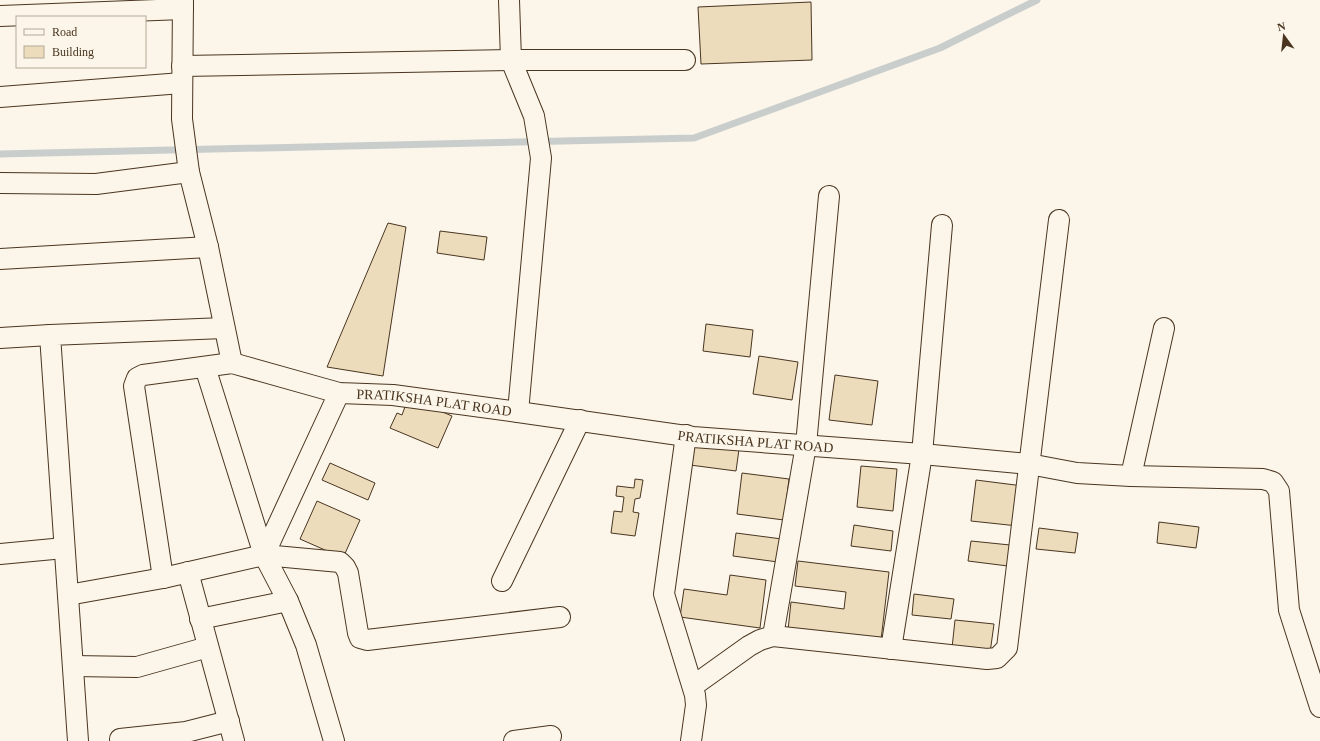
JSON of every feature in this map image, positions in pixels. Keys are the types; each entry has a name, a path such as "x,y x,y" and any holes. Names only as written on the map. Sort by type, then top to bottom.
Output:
{"street":[{"path":"509,0 511,60 534,116 542,158 518,412"},
{"path":"0,16 183,4 182,119 189,164 232,363 143,375 137,378 134,386 163,578"},
{"path":"0,97 182,75 511,60 684,60"},
{"path":"0,183 96,184 189,164"},
{"path":"773,636 806,445 828,196"},
{"path":"693,686 750,646 760,640 773,636 986,659 997,658 1007,648 1059,220"},
{"path":"891,649 922,454 942,225"},
{"path":"0,259 208,247"},
{"path":"0,338 224,328"},
{"path":"1131,476 1164,328"},
{"path":"50,335 78,741"},
{"name":"PRATIKSHA PLAT ROAD","path":"232,363 339,393 393,396 686,435 1029,464 1077,473 1131,476 1264,479 1273,482 1279,491 1289,610 1320,707"},
{"path":"205,367 264,555 288,600 306,645 334,741"},
{"path":"264,555 339,393"},
{"path":"502,580 580,420"},
{"path":"686,435 664,594 695,695 696,705 691,741"},
{"path":"0,554 64,548"},
{"path":"68,595 163,578 264,555 340,562 348,573 358,633 360,638 367,640 560,617"},
{"path":"188,572 234,741"},
{"path":"200,618 288,600"},
{"path":"73,666 137,667 208,647"},
{"path":"120,739 186,732 229,721"},
{"path":"514,741 551,736"}],"building":[{"path":"811,2 812,60 701,64 698,7"},
{"path":"388,223 406,227 383,376 327,367"},
{"path":"440,231 487,237 484,260 437,253"},
{"path":"706,324 753,330 750,357 703,351"},
{"path":"759,356 798,362 792,400 753,394"},
{"path":"835,375 878,381 872,425 829,420"},
{"path":"419,402 452,416 438,448 390,428 397,413 402,415 406,404"},
{"path":"693,437 740,442 736,471 690,465"},
{"path":"330,463 375,483 368,500 322,480"},
{"path":"861,466 897,469 893,511 857,507"},
{"path":"742,473 789,479 784,520 737,514"},
{"path":"635,479 643,480 640,498 635,499 633,512 639,513 635,536 611,533 614,511 622,512 624,497 616,496 617,486 634,488"},
{"path":"976,480 1023,486 1018,526 971,521"},
{"path":"317,501 360,520 343,558 300,539"},
{"path":"1159,522 1199,527 1196,548 1157,543"},
{"path":"854,525 893,531 891,551 851,546"},
{"path":"1039,528 1078,533 1075,553 1036,549"},
{"path":"736,533 782,539 778,562 733,556"},
{"path":"971,541 1010,545 1008,566 968,561"},
{"path":"798,561 889,572 881,640 788,630 791,602 844,609 846,592 795,586"},
{"path":"730,575 766,580 760,628 680,617 684,589 727,595"},
{"path":"914,594 954,599 951,619 912,615"},
{"path":"955,620 994,624 990,653 952,648"}],"waterway":[{"path":"0,154 694,138 940,48 1037,0"}]}
